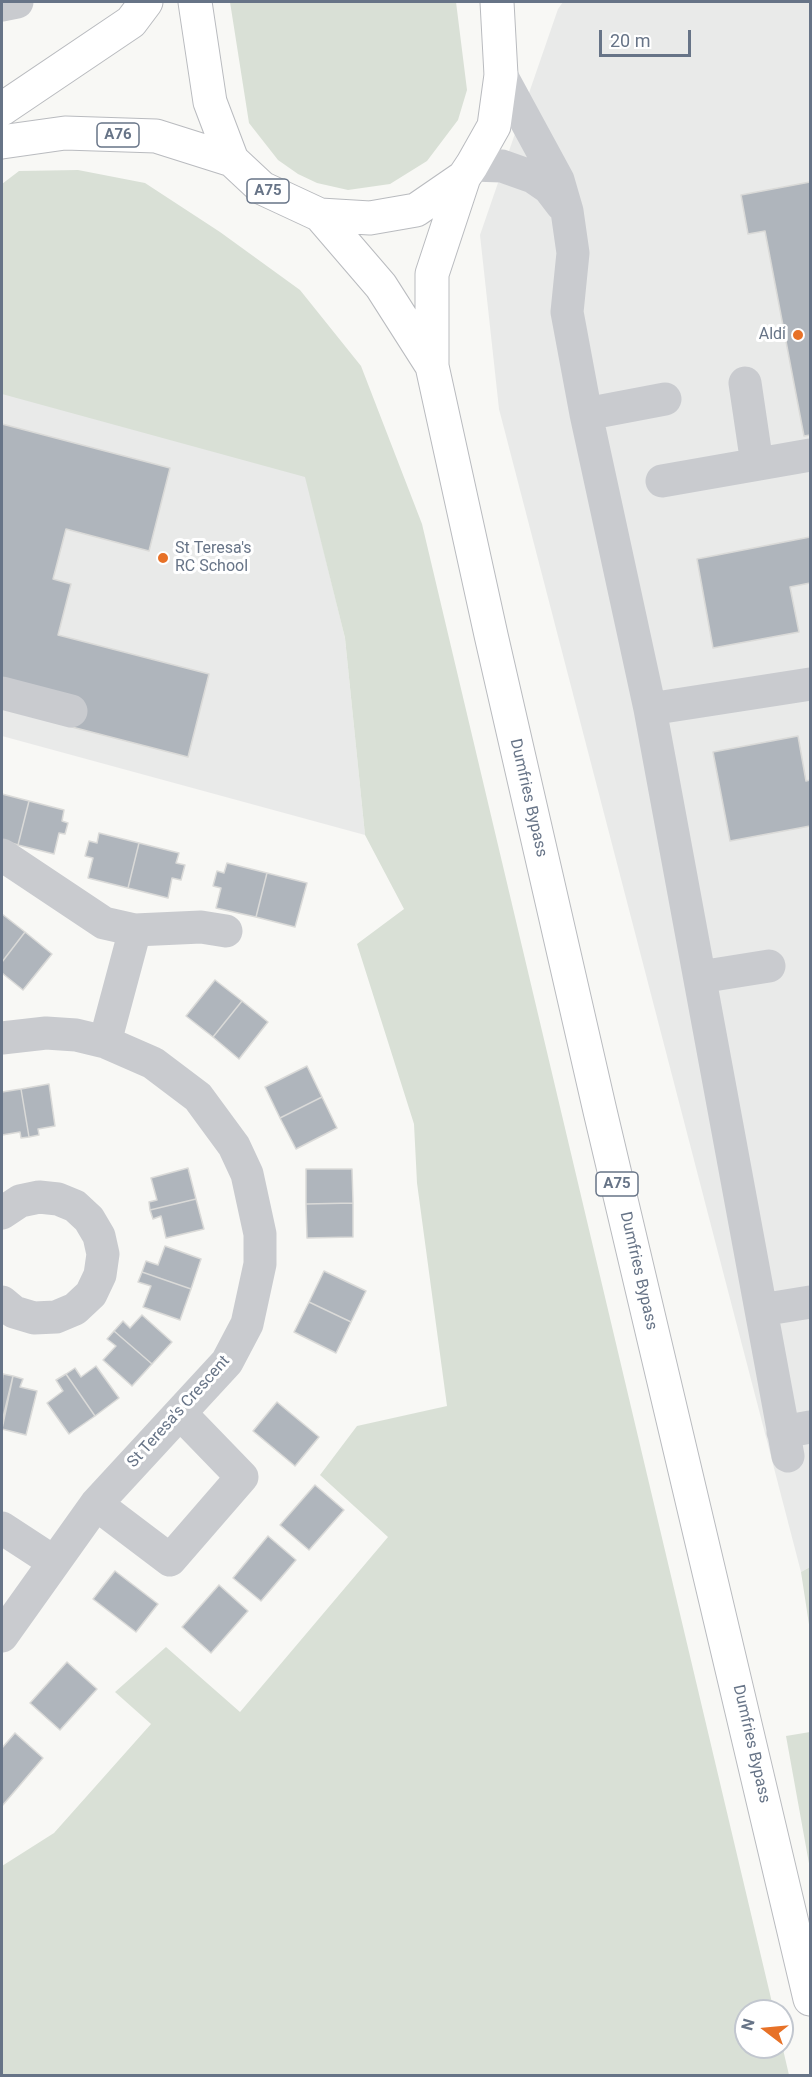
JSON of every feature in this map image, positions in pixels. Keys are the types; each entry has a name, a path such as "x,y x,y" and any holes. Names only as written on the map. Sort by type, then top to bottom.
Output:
{"highway":[{"path":"2,109 131,22 146,2"},
{"name":"A75","path":"195,2 210,102 232,160 262,189 320,216 370,218 416,210 468,171 494,126 501,75 497,2"},
{"name":"A76","path":"2,142 65,133 156,136 232,160"},
{"name":"Dumfries Bypass","path":"468,171 432,274 432,366 490,635 600,1111 810,2000"},
{"name":"Dumfries Bypass","path":"320,216 381,286 432,366"}],"street":[{"path":"2,5 17,2"},
{"path":"501,75 558,180 567,211 573,253 567,312 586,414 650,709 761,1310 794,1438"},
{"path":"468,171 502,166 533,177 549,188 567,211"},
{"path":"745,383 757,464"},
{"path":"586,414 665,399"},
{"path":"662,482 810,454"},
{"path":"650,709 810,684"},
{"path":"2,693 71,711"},
{"path":"2,855 94,918 135,930 201,927 226,931"},
{"path":"105,1042 135,930"},
{"path":"700,977 770,966"},
{"name":"St Teresa's Crescent","path":"2,1038 46,1033 105,1042 153,1062 198,1097 218,1121 234,1146 247,1174 255,1203 260,1264 247,1324 227,1362 96,1504 2,1636"},
{"path":"2,1213 20,1201 39,1197 58,1199 75,1206 89,1219 99,1236 103,1254 100,1275 91,1294 75,1309 56,1317 34,1318 14,1312 2,1302"},
{"path":"761,1310 810,1302"},
{"path":"96,1504 170,1560 242,1477 181,1414"},
{"path":"2,1528 54,1562"}],"shaded area":[{"path":"230,2 456,2 467,90 458,120 427,161 390,184 348,190 317,183 298,174 278,160 249,123"},
{"path":"563,2 810,2 810,1567 801,1572 499,409 480,235 558,9"},
{"path":"78,170 145,183 220,232 300,290 361,366 422,524 771,1999 734,1999 734,2059 785,2059 789,2075 2,2075 2,1866 54,1833 151,1724 115,1692 166,1647 240,1712 388,1537 320,1475 357,1426 447,1406 417,1183 414,1124 357,944 404,909 365,835 345,638 305,477 2,394 2,184 19,171"},
{"name":"St Teresa's RC School","path":"2,255 299,449 345,638 365,835 2,736"},
{"path":"810,1567 810,1631 801,1572"},
{"path":"810,1732 810,1869 786,1736"}],"building":[{"name":"Aldi","path":"810,182 810,435 804,436 765,231 748,234 741,195"},
{"path":"2,424 170,468 149,551 66,529 53,579 71,584 58,635 209,674 188,757 68,726 2,678"},
{"path":"810,537 810,583 790,587 799,632 713,648 697,559"},
{"path":"798,736 806,781 810,780 810,826 730,841 713,752"},
{"path":"2,794 29,801 18,845 2,840"},
{"path":"29,801 64,810 62,821 68,823 65,834 59,833 54,854 18,845"},
{"path":"99,833 139,843 128,888 88,878 93,858 85,856 89,841 97,843"},
{"path":"139,843 179,853 176,863 185,865 181,880 172,878 168,898 128,888"},
{"path":"227,863 267,873 256,917 216,908 221,888 213,886 217,871 224,873"},
{"path":"267,873 307,883 295,927 256,917"},
{"path":"2,914 25,932 2,962"},
{"path":"25,932 52,954 23,990 2,973 2,962"},
{"path":"215,980 242,1001 213,1037 186,1016"},
{"path":"242,1001 268,1022 239,1059 213,1037"},
{"path":"307,1066 322,1097 280,1118 265,1087"},
{"path":"49,1084 55,1126 38,1129 39,1135 29,1137 21,1089"},
{"path":"21,1089 29,1137 21,1138 20,1132 2,1135 2,1092"},
{"path":"322,1097 337,1128 296,1149 280,1118"},
{"path":"188,1168 196,1199 150,1210 149,1202 157,1200 151,1178"},
{"path":"306,1169 352,1169 353,1203 306,1204"},
{"path":"196,1199 204,1229 166,1238 161,1216 153,1219 150,1210"},
{"path":"353,1203 353,1237 307,1238 306,1204"},
{"path":"165,1246 201,1259 191,1289 142,1272 146,1261 158,1265"},
{"path":"324,1271 366,1291 351,1322 309,1302"},
{"path":"142,1272 191,1289 180,1320 143,1307 151,1286 138,1282"},
{"path":"309,1302 351,1322 336,1353 294,1332"},
{"path":"142,1315 172,1342 152,1364 114,1331 123,1321 130,1328"},
{"path":"114,1331 152,1364 132,1386 103,1360 116,1346 107,1339"},
{"path":"96,1366 119,1398 95,1416 66,1374 75,1368 81,1377"},
{"path":"3,1374 13,1376 2,1422 2,1382"},
{"path":"66,1374 95,1416 69,1434 47,1403 63,1391 56,1380"},
{"path":"13,1376 23,1379 20,1387 37,1391 26,1435 2,1429"},
{"path":"277,1402 319,1437 295,1466 253,1431"},
{"path":"315,1485 344,1510 309,1550 280,1525"},
{"path":"268,1536 296,1560 261,1601 233,1578"},
{"path":"115,1571 158,1604 136,1632 93,1599"},
{"path":"219,1585 248,1611 211,1653 182,1627"},
{"path":"67,1662 97,1689 60,1730 30,1703"},
{"path":"15,1733 43,1758 2,1806 2,1748"}],"place":[{"name":"Aldi","path":"798,335"},
{"name":"St Teresa's RC School","path":"163,558"}]}
